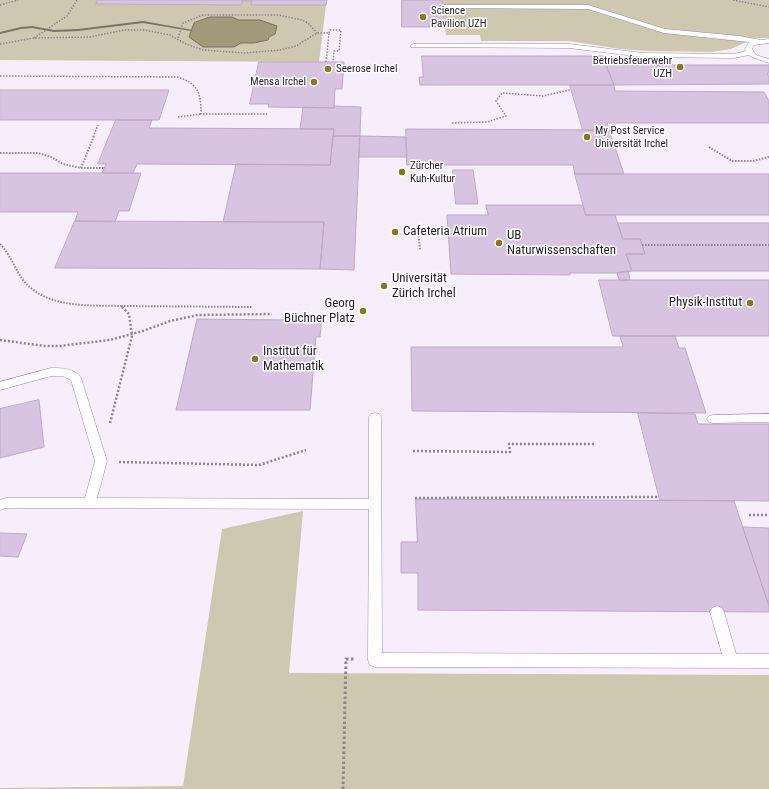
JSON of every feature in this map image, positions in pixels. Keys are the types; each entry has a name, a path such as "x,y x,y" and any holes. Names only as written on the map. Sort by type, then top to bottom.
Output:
{"lane":[{"path":"443,7 588,7 664,31 769,41"},
{"path":"749,53 749,46 758,41"},
{"path":"413,46 569,46 643,55 734,56 749,53 760,59 769,61"},
{"path":"674,55 679,65"},
{"path":"0,386 51,372 65,372 76,378 101,461 90,503"},
{"path":"375,417 375,660 769,661"},
{"path":"713,419 769,418"},
{"path":"0,505 6,503 374,504"},
{"path":"717,612 731,661"}],"path":[{"path":"0,5 18,0"},
{"path":"34,38 67,16 77,0"},
{"path":"733,0 769,7"},
{"path":"178,38 183,23 203,15 278,15 302,20 308,23 317,33"},
{"path":"0,44 34,38 90,37 124,30 144,30 170,35 178,38 186,44 203,50 245,53 280,50 296,46 308,40 317,33 329,33 330,30 341,30 339,51 334,51 333,62"},
{"path":"326,62 329,33"},
{"path":"0,76 177,76 195,85 200,92 202,103 201,114"},
{"path":"452,123 497,121 506,116 496,100 502,93 543,96 570,90"},
{"path":"178,117 201,114 267,114"},
{"path":"80,168 98,125"},
{"path":"708,147 732,161 754,161 769,157"},
{"path":"0,153 38,153 51,157 63,164 80,168 104,168"},
{"path":"418,230 420,250"},
{"path":"0,244 25,282 35,292 45,298 61,302 121,306 252,307"},
{"path":"642,245 769,245"},
{"path":"121,306 129,314 132,334 101,461 259,465 306,450"},
{"path":"0,340 45,346 59,346 110,340 132,334 170,320 198,315 272,314"},
{"path":"413,451 510,452 508,444 594,444"},
{"path":"415,498 660,497"},
{"path":"749,515 769,516"},
{"path":"343,789 346,659 375,660"}],"shaded area":[{"path":"0,0 98,0 96,4 241,5 242,1 252,1 252,5 326,5 319,62 0,60"},
{"path":"442,0 769,0 769,38 755,38 731,49 712,52 620,49 570,41 481,41 480,35 446,35"},
{"path":"210,17 232,17 239,20 260,20 277,26 275,34 269,37 268,40 254,43 241,43 234,47 203,47 189,37 194,23"},
{"path":"303,511 289,673 769,675 769,789 0,789 183,786 222,529"}],"building":[{"path":"98,0 327,0 326,5 251,5 252,1 242,1 241,5 96,4"},
{"name":"Science Pavilion UZH","path":"402,0 442,0 445,27 402,27"},
{"path":"422,56 603,56 614,85 420,85 419,77 423,77"},
{"path":"259,62 344,62 342,89 335,89 334,108 268,107 269,104 250,104"},
{"path":"638,62 656,62 657,65 769,65 769,73 767,73 769,77 769,84 614,85 606,65 639,65"},
{"path":"570,85 614,85 615,91 764,92 769,101 769,123 607,123 609,130 583,130"},
{"path":"0,90 169,90 159,120 0,120"},
{"path":"334,106 361,107 360,136 333,136 334,129 300,129 303,107 334,108"},
{"path":"116,120 152,120 149,128 334,129 330,165 137,164 133,173 102,173 106,164 98,164"},
{"path":"406,129 609,130 624,174 575,174 573,165 407,165"},
{"path":"333,136 360,136 354,270 320,269 324,222 223,222 236,164 330,165"},
{"path":"360,136 406,137 407,157 359,157"},
{"path":"453,170 473,170 478,204 456,204"},
{"path":"0,173 141,173 129,211 119,211 115,222 75,221 78,212 0,212"},
{"path":"575,174 769,174 769,215 586,215"},
{"path":"486,205 583,205 586,215 615,215 623,239 640,239 645,254 626,254 632,271 617,273 570,273 570,275 451,274 447,215 488,215"},
{"path":"75,221 324,222 320,269 55,268"},
{"path":"618,223 769,223 769,271 632,271 626,254 645,254 640,239 623,239"},
{"path":"628,271 630,280 619,280 617,273"},
{"path":"599,280 769,280 769,336 613,336"},
{"path":"294,318 322,318 320,337 316,337 310,410 176,410 197,319 294,320"},
{"path":"620,336 675,336 679,348 685,348 706,413 412,411 411,347 623,347"},
{"path":"39,400 44,447 0,458 0,409"},
{"path":"638,413 695,414 698,424 769,424 769,501 660,500"},
{"path":"416,499 734,501 769,606 769,612 418,610 418,573 401,573 401,542 417,542"},
{"path":"743,527 769,528 769,606"},
{"path":"0,533 27,534 18,557 0,556"}],"waterway":[{"path":"0,33 32,27 54,31 78,30 143,22 191,30"}],"place":[{"name":"Science Pavilion UZH","path":"423,17"},
{"name":"Betriebsfeuerwehr UZH","path":"680,67"},
{"name":"Seerose Irchel","path":"328,69"},
{"name":"Mensa Irchel","path":"314,82"},
{"name":"My Post Service Universität Irchel","path":"587,137"},
{"name":"Zürcher Kuh-Kultur","path":"402,172"},
{"name":"Cafeteria Atrium","path":"395,232"},
{"name":"UB Naturwissenschaften","path":"499,243"},
{"name":"Universität Zürich Irchel","path":"384,286"},
{"name":"Physik-Institut","path":"750,303"},
{"name":"Georg Büchner Platz","path":"363,311"},
{"name":"Institut für Mathematik","path":"255,359"}]}
